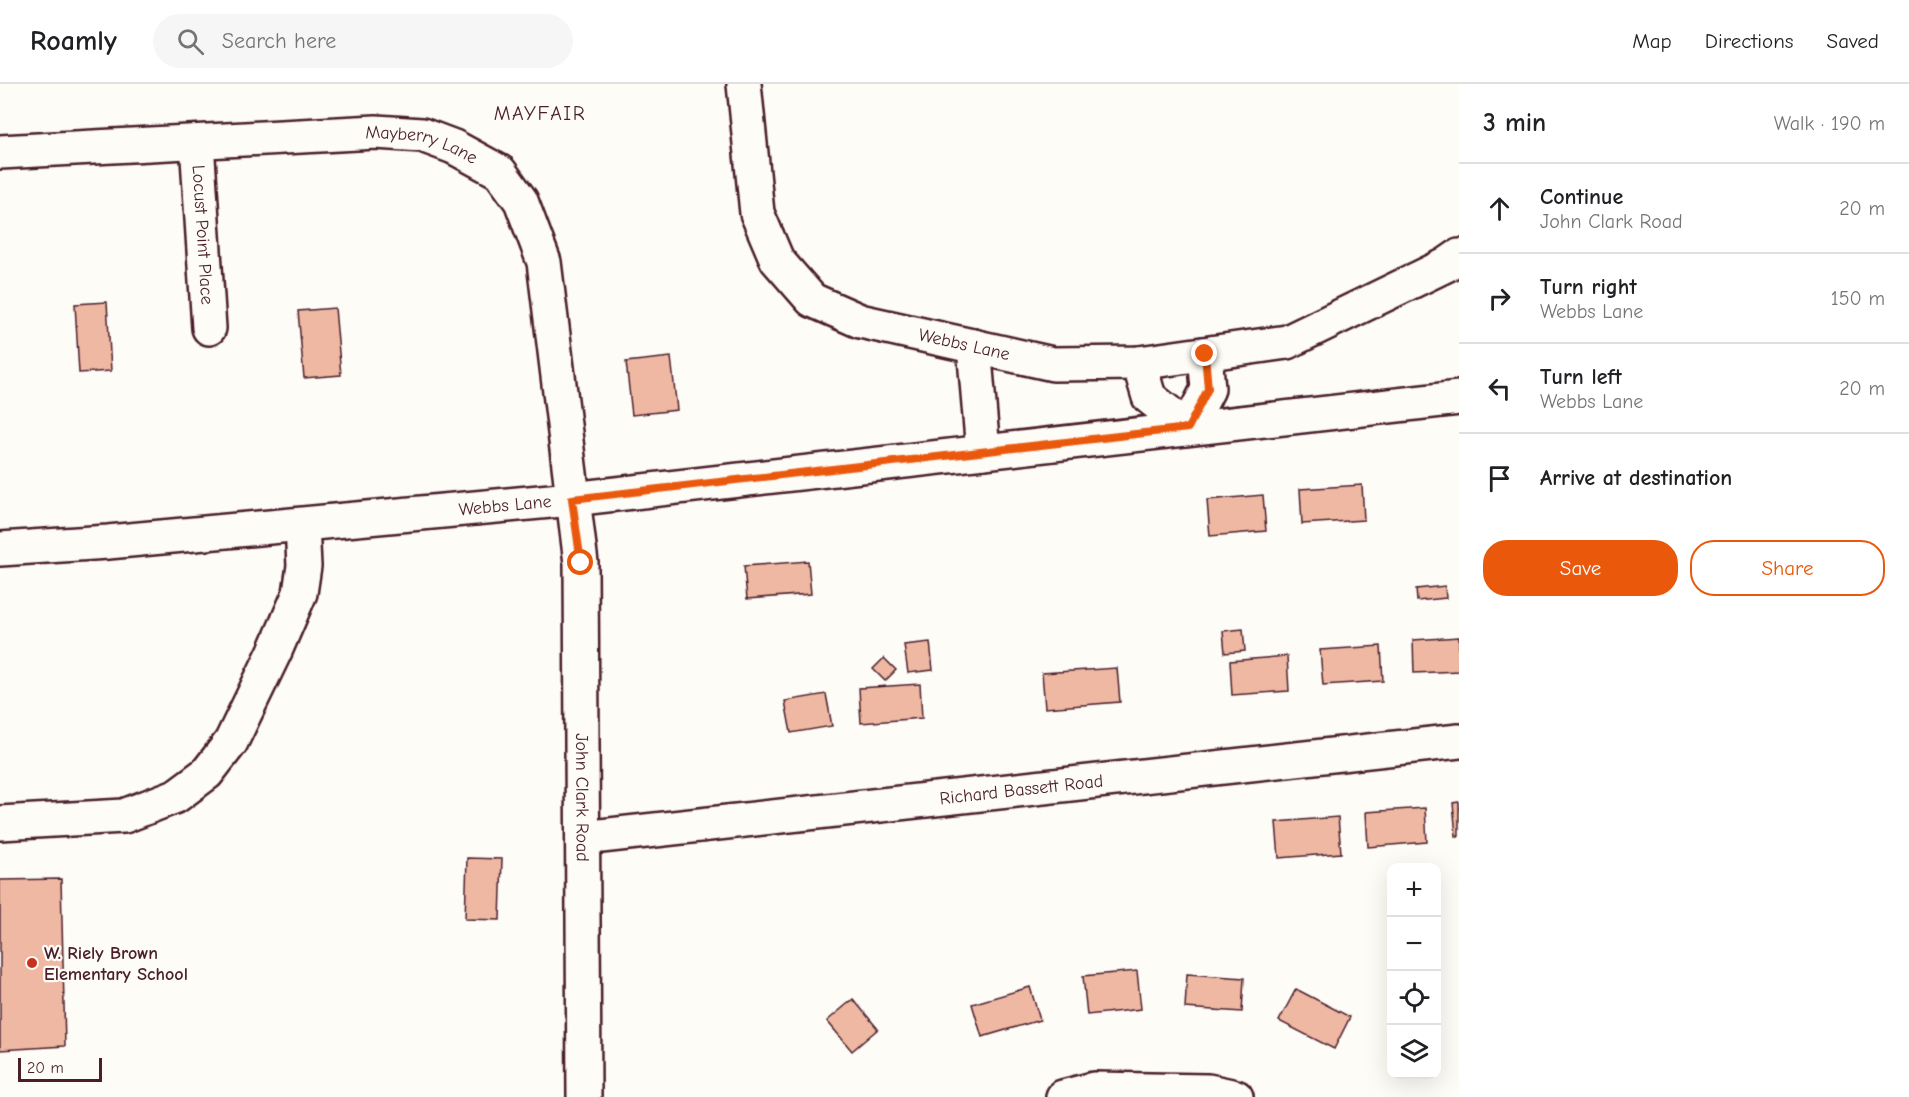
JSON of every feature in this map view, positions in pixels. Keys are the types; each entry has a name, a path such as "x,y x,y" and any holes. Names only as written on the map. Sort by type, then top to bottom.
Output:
{"street":[{"name":"Webbs Lane","path":"744,84 757,213 777,260 812,300 861,321 1053,364 1139,363 1287,342 1446,265 1459,256"},
{"name":"Mayberry Lane","path":"0,152 376,132 422,135 454,147 500,172 521,201 544,262 572,499"},
{"name":"Locust Point Place","path":"196,142 209,328"},
{"path":"974,346 983,452"},
{"path":"1139,363 1149,397 1188,428 1208,389 1205,354"},
{"name":"Webbs Lane","path":"0,549 108,542 572,499 1459,398"},
{"name":"John Clark Road","path":"572,499 581,563 584,1097"},
{"path":"0,823 124,816 176,796 207,773 231,742 300,593 304,566 302,525"},
{"name":"Richard Bassett Road","path":"583,838 1459,741"},
{"path":"1063,1097 1094,1089 1208,1091 1236,1097"}],"building":[{"path":"107,302 111,371 79,373 75,304"},
{"path":"335,308 341,375 304,378 298,311"},
{"path":"671,357 677,410 632,415 626,362"},
{"path":"1362,485 1364,520 1302,524 1300,489"},
{"path":"1263,495 1266,531 1210,536 1207,500"},
{"path":"808,561 811,594 747,599 744,566"},
{"path":"1445,586 1446,598 1417,601 1416,589"},
{"path":"1243,629 1245,651 1225,653 1223,631"},
{"path":"1459,637 1459,671 1414,673 1413,640"},
{"path":"930,642 933,670 908,673 904,645"},
{"path":"1381,646 1383,681 1323,685 1320,650"},
{"path":"1287,656 1289,691 1232,695 1230,661"},
{"path":"884,658 896,670 885,681 873,669"},
{"path":"1117,668 1120,702 1045,708 1042,673"},
{"path":"920,684 922,718 861,723 859,688"},
{"path":"826,694 832,726 791,733 785,701"},
{"path":"1459,802 1459,836 1456,836 1453,803"},
{"path":"1425,808 1427,842 1368,847 1366,812"},
{"path":"1338,817 1341,853 1279,858 1276,822"},
{"path":"467,858 502,859 500,920 465,919"},
{"name":"W. Riely Brown Elementary School","path":"61,879 65,1046 0,1050 0,880"},
{"path":"1137,971 1141,1009 1087,1015 1083,976"},
{"path":"1187,974 1244,978 1242,1012 1185,1008"},
{"path":"1030,987 1040,1020 982,1037 972,1004"},
{"path":"1296,989 1350,1017 1334,1049 1279,1021"},
{"path":"853,999 878,1029 852,1051 827,1021"}],"place":[{"name":"W. Riely Brown Elementary School","path":"32,963"}],"district":[{"name":"MAYFAIR","path":"540,113"}],"route":[{"path":"581,563 572,499 1188,428 1208,389 1205,354"}]}
